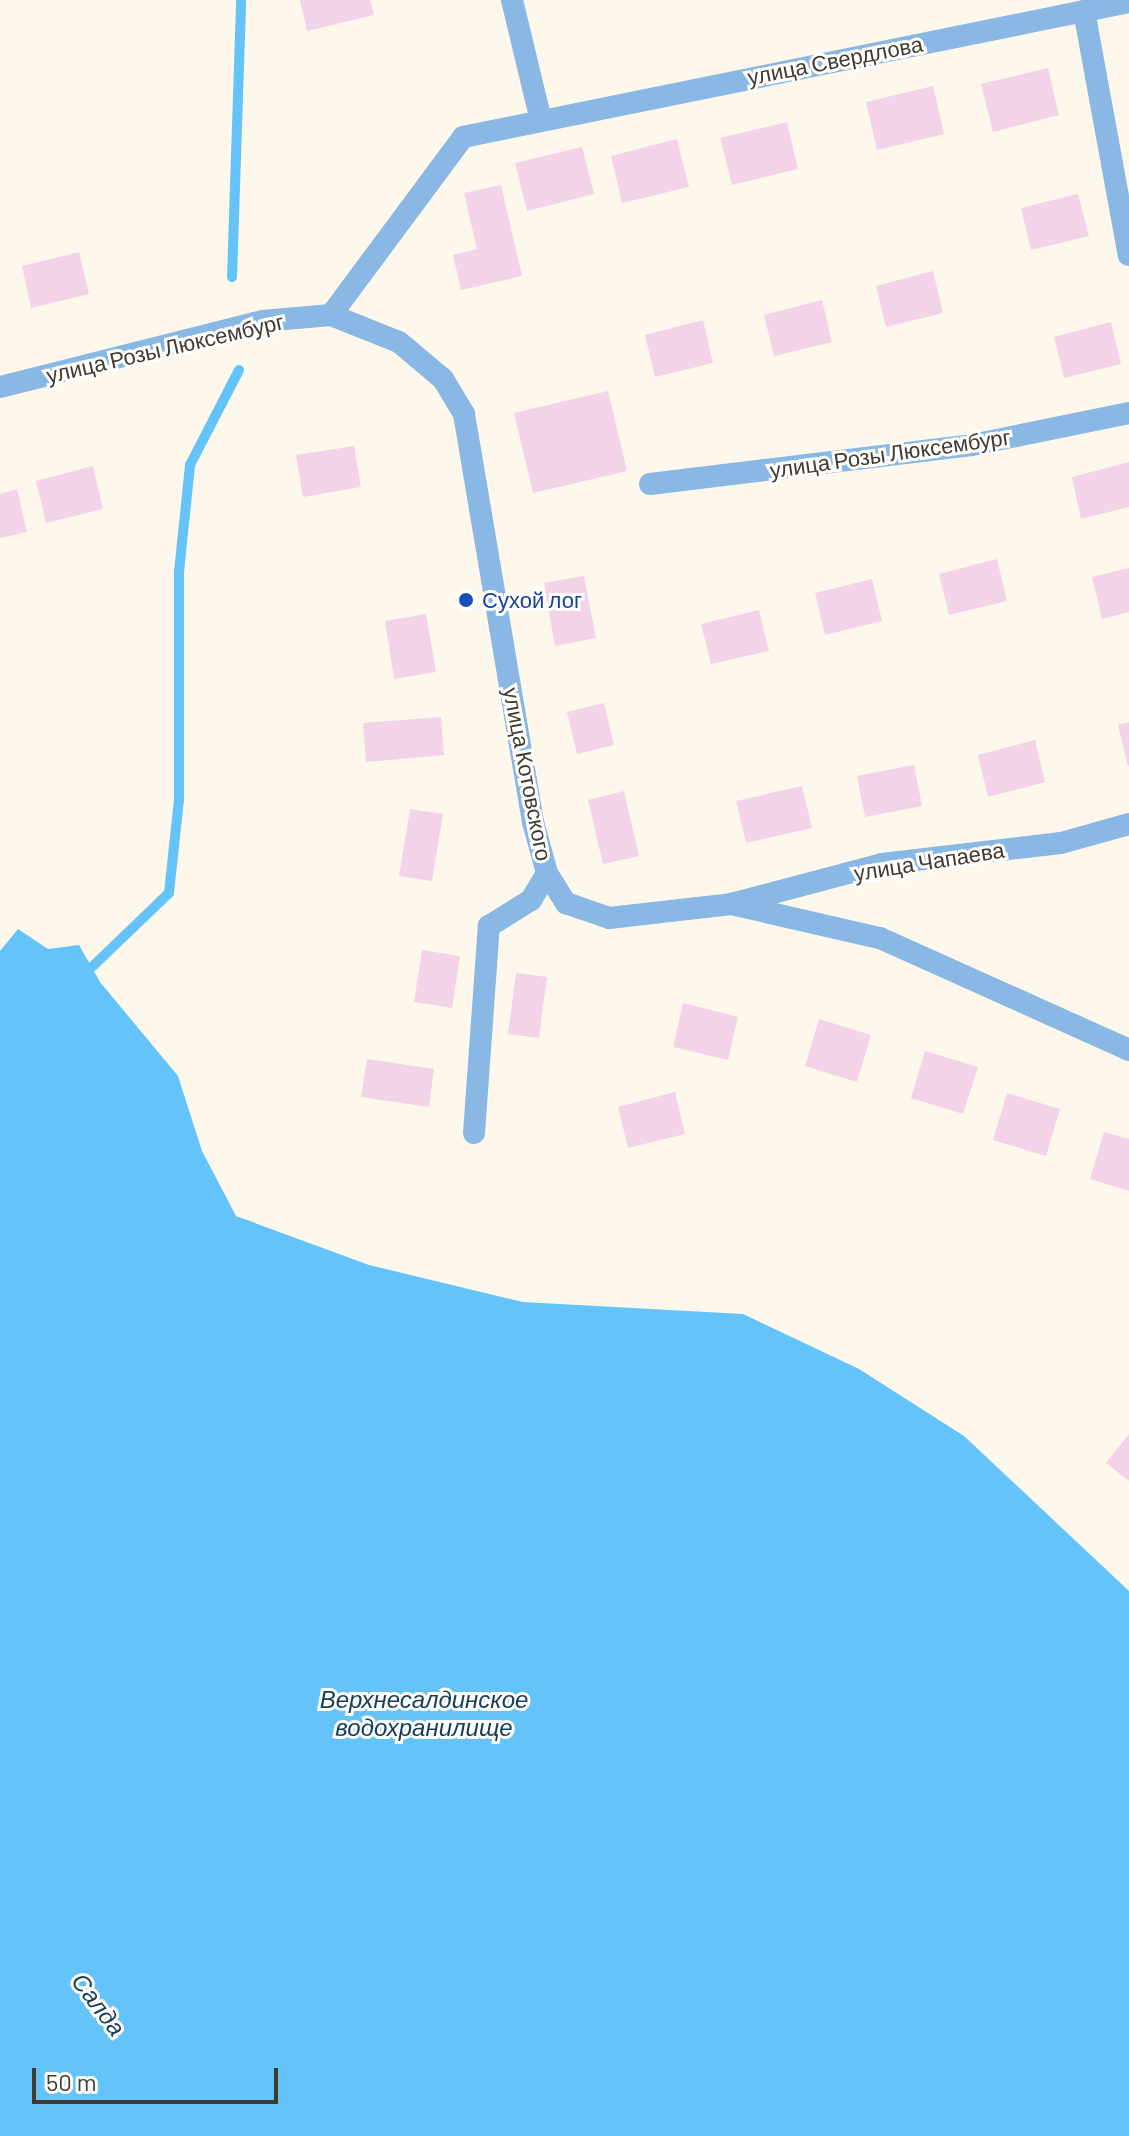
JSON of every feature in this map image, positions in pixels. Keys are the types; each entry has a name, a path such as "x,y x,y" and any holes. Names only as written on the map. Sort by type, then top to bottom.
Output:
{"street":[{"path":"512,0 540,117"},
{"name":"улица Свердлова","path":"331,315 463,137 540,117 1129,2"},
{"path":"1084,11 1129,255"},
{"name":"улица Розы Люксембург","path":"0,387 263,321 331,315"},
{"name":"улица Котовского","path":"331,315 399,342 443,379 464,414 533,822 547,873 566,903 609,918 731,904 880,938 1129,1050"},
{"name":"улица Розы Люксембург","path":"650,484 972,445 1129,413"},
{"name":"улица Чапаева","path":"731,904 882,864 1061,843 1129,824"},
{"path":"474,1133 489,926 531,900 547,873"}],"water":[{"name":"Верхнесалдинское водохранилище","path":"18,929 48,949 79,945 100,982 178,1076 202,1151 236,1216 369,1265 523,1302 743,1314 859,1369 964,1436 1129,1591 1129,2136 0,2136 0,951"}],"building":[{"path":"300,0 370,0 374,15 307,31"},
{"path":"1048,68 1059,115 993,132 981,84"},
{"path":"933,86 944,134 877,150 866,102"},
{"path":"787,122 798,169 732,185 720,138"},
{"path":"677,139 689,187 622,203 611,156"},
{"path":"582,147 594,194 527,211 515,163"},
{"path":"501,185 522,276 461,290 453,255 477,249 464,193"},
{"path":"1078,194 1089,236 1031,250 1021,208"},
{"path":"79,252 89,294 31,308 22,266"},
{"path":"933,271 943,313 886,327 876,286"},
{"path":"822,300 832,342 774,356 764,315"},
{"path":"703,320 713,363 655,377 645,335"},
{"path":"1111,322 1121,364 1064,378 1054,337"},
{"path":"608,391 627,471 533,493 514,413"},
{"path":"354,446 361,487 303,497 296,455"},
{"path":"1129,462 1129,507 1081,519 1072,477"},
{"path":"93,466 103,509 46,523 36,481"},
{"path":"17,489 27,532 0,538 0,494"},
{"path":"997,559 1007,601 949,615 939,574"},
{"path":"1129,568 1129,612 1102,619 1092,577"},
{"path":"584,576 596,638 555,646 544,583"},
{"path":"872,579 882,621 825,635 815,593"},
{"path":"759,610 769,651 711,664 701,624"},
{"path":"426,614 436,672 394,679 385,621"},
{"path":"604,703 614,745 577,754 567,712"},
{"path":"441,717 444,755 366,762 363,723"},
{"path":"1129,722 1129,766 1128,766 1118,725"},
{"path":"1035,740 1045,782 988,797 978,755"},
{"path":"914,765 922,806 865,817 857,776"},
{"path":"802,786 812,828 746,843 736,801"},
{"path":"624,791 639,856 603,864 588,800"},
{"path":"410,809 443,814 432,881 399,876"},
{"path":"422,950 460,956 452,1008 414,1002"},
{"path":"516,973 547,977 539,1038 508,1034"},
{"path":"683,1003 738,1017 728,1060 673,1047"},
{"path":"819,1019 871,1035 857,1082 805,1066"},
{"path":"925,1051 978,1067 963,1114 911,1098"},
{"path":"367,1059 434,1069 429,1107 361,1097"},
{"path":"675,1092 685,1134 628,1148 618,1107"},
{"path":"1007,1093 1060,1109 1046,1156 993,1140"},
{"path":"1104,1132 1129,1139 1129,1191 1090,1179"},
{"path":"1129,1434 1129,1481 1106,1463"}],"waterway":[{"path":"232,277 241,0"},
{"path":"92,967 169,893 179,800 179,572 190,465 239,370"}],"place":[{"name":"Сухой лог","path":"466,600"}],"water label":[{"name":"Салда","path":"99,2004"}]}
